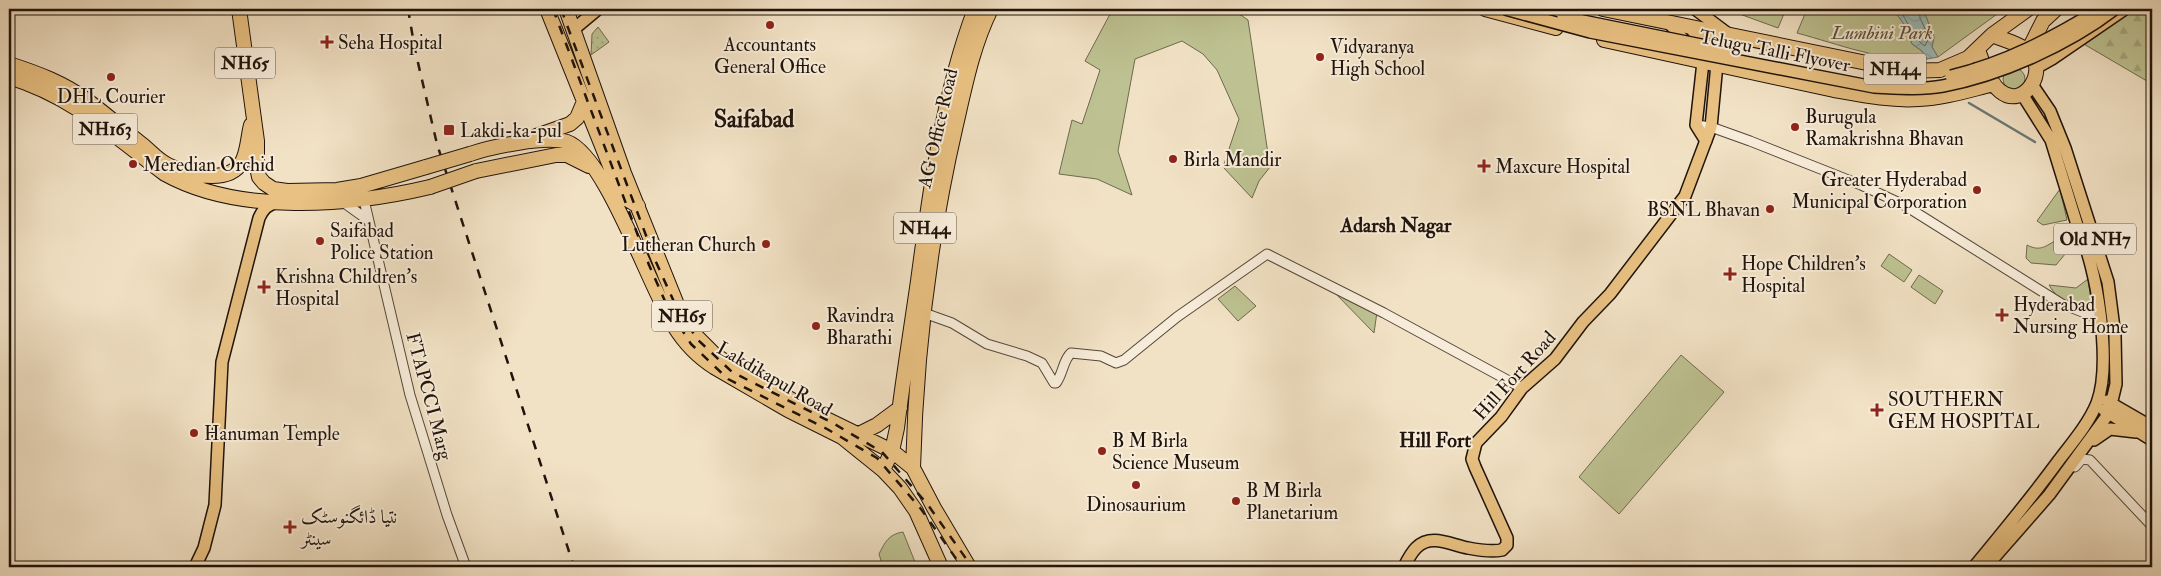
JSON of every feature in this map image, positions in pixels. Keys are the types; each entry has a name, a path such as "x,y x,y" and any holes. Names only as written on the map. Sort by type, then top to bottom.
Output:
{"highway":[{"name":"Lakdikapul Road","path":"239,9 252,117 257,141 259,176 264,183 282,196 343,202 364,200 430,187 476,171 556,155 566,155 596,170"},
{"name":"Lakdikapul Road","path":"547,9 674,326 686,343 705,361 788,410 842,437 883,470 900,488 916,511 941,567"},
{"name":"Lakdikapul Road","path":"566,9 609,132 622,196"},
{"name":"AG Office Road","path":"892,451 900,408 927,209 955,68 975,9"},
{"name":"AG Office Road","path":"916,473 914,417 924,314 938,208 973,57 982,27 991,9"},
{"name":"NH44","path":"1485,9 1511,12 1702,62 1834,90 1892,99 1916,100 1936,98 1994,84"},
{"name":"NH44","path":"1603,9 1624,11 1669,23 1906,71 1940,70 1968,58 1992,35 2028,9"},
{"path":"2028,51 2043,21 2056,9"},
{"path":"1978,50 1987,73 2000,92 2007,95 2027,90 2036,79 2035,61 2028,51 2016,44 1992,35"},
{"name":"NH163","path":"9,64 41,74 68,88 87,100 167,165 189,173 221,175 241,164 245,157 252,117"},
{"name":"NH163","path":"9,77 36,85 62,98 165,174 176,180 243,199"},
{"name":"Lakdikapul Road","path":"243,199 345,189 470,154 517,143 570,124 577,118 592,80"},
{"name":"Lakdikapul Road","path":"517,143 556,139 577,147 596,170 622,196 638,206 678,307 693,333 703,345 731,365 818,415 892,451"},
{"name":"NH163","path":"198,187 282,196"},
{"path":"859,434 876,425 900,408"},
{"name":"NH44","path":"883,470 892,451"},
{"name":"NH65","path":"892,451 916,473"},
{"path":"900,488 916,473"},
{"name":"NH44","path":"916,473 934,508 969,567"}],"main road":[{"name":"Telugu Talli Flyover","path":"1532,9 1619,29 1816,69 1876,80 1907,82 1938,79 1975,70 2004,60 2061,33 2100,9"},
{"path":"1695,9 1730,35"},
{"name":"Telugu Talli Flyover","path":"1511,12 1635,41 1874,87 1906,89 1941,86 1970,80 2019,63 2066,40 2115,9"},
{"path":"2036,68 2059,55 2125,9"},
{"path":"574,29 593,10"},
{"path":"1669,23 1702,62 1696,125 1706,141"},
{"path":"1690,27 1717,64"},
{"name":"Hill Fort Road","path":"1404,567 1417,547 1427,541 1440,540 1468,548 1488,550 1506,548 1507,538 1472,459 1476,443 1501,417 1522,388 1555,359 1583,322 1621,280 1685,196 1711,127 1717,64"},
{"name":"Old NH7","path":"1986,567 2083,450 2111,408 2116,384 2115,336 2108,282 2065,148 2050,111 2041,98 2027,90"},
{"name":"Old NH7","path":"1974,567 2074,441 2097,401 2102,366 2100,319 2095,283 2084,239 2078,228 2051,140 2031,107 2027,90"},
{"path":"2031,107 2034,100 2041,98"},
{"path":"195,567 204,548 215,505 222,362 258,218 262,210 282,196"},
{"path":"243,199 252,203 257,210 258,218"},
{"path":"2116,384 2123,399 2136,416"},
{"path":"2097,401 2111,408 2136,416 2152,427"},
{"path":"2111,408 2152,440"},
{"path":"2083,450 2110,429 2141,433"}],"street":[{"path":"1696,125 1711,127 1853,182 1904,205 2062,304 2100,319"},
{"name":"FTAPCCI Marg","path":"364,200 410,394 447,515 466,567"},
{"path":"343,202 368,220"},
{"path":"924,314 952,322 987,344 1027,356 1042,363 1056,383 1071,353 1101,356 1116,363 1124,360 1177,317 1267,254 1384,313 1522,388"},
{"path":"2064,475 2068,476 2080,460 2088,458 2152,526"}],"green space":[{"path":"1116,9 1232,9 1248,20 1270,167 1259,181 1252,198 1223,167 1239,119 1217,70 1203,54 1182,41 1135,59 1118,151 1132,195 1097,179 1059,174 1072,120 1082,124 1100,70 1085,61 1109,16"},
{"name":"Lumbini Park","path":"1726,9 1786,9 1778,28"},
{"name":"Lumbini Park","path":"1807,9 1893,9 1906,27 1912,44 1922,51 1927,59 1894,58 1877,55 1797,33"},
{"path":"1923,9 2004,9 1938,57 1932,47 1934,37"},
{"path":"2131,9 2152,9 2152,84 2082,43"},
{"path":"598,27 609,42 591,55 592,34"},
{"path":"2014,68 2024,75 2025,79 2018,89 2014,90 2004,83 2003,79 2010,69"},
{"path":"2060,189 2067,220 2043,225 2037,221"},
{"path":"2061,238 2068,241 2066,253 2056,265 2031,263 2026,258 2027,245 2041,248"},
{"path":"1889,254 1912,270 1904,282 1881,266"},
{"path":"1919,275 1943,291 1935,304 1911,287"},
{"path":"2088,279 2091,301 2087,308 2060,298 2049,285 2076,288"},
{"path":"1235,286 1256,306 1238,321 1218,299"},
{"path":"1334,292 1377,312 1374,333"},
{"path":"1681,355 1724,392 1619,514 1579,477"},
{"path":"903,532 917,567 883,567 879,554 883,546 888,539"}],"water":[{"path":"1893,9 1923,9 1934,37 1932,47 1938,57 1927,59 1922,51 1912,44 1906,27"}],"waterway":[{"path":"1969,103 2035,142"}],"railway":[{"path":"408,9 415,50 437,144 574,567"},
{"path":"553,9 649,265 668,308 691,344 728,379 827,429 877,458 921,509 962,567"},
{"path":"561,9 656,262 675,304 697,339 732,372 831,422 882,452 928,505 972,567"}],"place":[{"name":"Accountants General Office","path":"770,25"},
{"name":"Seha Hospital","path":"327,42"},
{"name":"Vidyaranya High School","path":"1320,57"},
{"name":"DHL Courier","path":"111,77"},
{"name":"Burugula Ramakrishna Bhavan","path":"1795,127"},
{"name":"Lakdi-ka-pul","path":"449,130"},
{"name":"Birla Mandir","path":"1173,159"},
{"name":"Meredian Orchid","path":"133,164"},
{"name":"Maxcure Hospital","path":"1484,166"},
{"name":"Greater Hyderabad Municipal Corporation","path":"1977,190"},
{"name":"BSNL Bhavan","path":"1770,209"},
{"name":"Saifabad Police Station","path":"320,241"},
{"name":"Lutheran Church","path":"766,244"},
{"name":"Hope Children's Hospital","path":"1730,274"},
{"name":"Krishna Children's Hospital","path":"264,287"},
{"name":"Hyderabad Nursing Home","path":"2002,315"},
{"name":"Ravindra Bharathi","path":"816,326"},
{"name":"SOUTHERN GEM HOSPITAL","path":"1877,410"},
{"name":"Hanuman Temple","path":"194,433"},
{"name":"B M Birla Science Museum","path":"1102,451"},
{"name":"Dinosaurium","path":"1136,485"},
{"name":"B M Birla Planetarium","path":"1236,501"},
{"name":"نتیا ڈائگنوسٹک سینٹر","path":"290,527"}],"district":[{"name":"Saifabad","path":"754,119"},
{"name":"Adarsh Nagar","path":"1396,225"},
{"name":"Hill Fort","path":"1435,440"}]}
